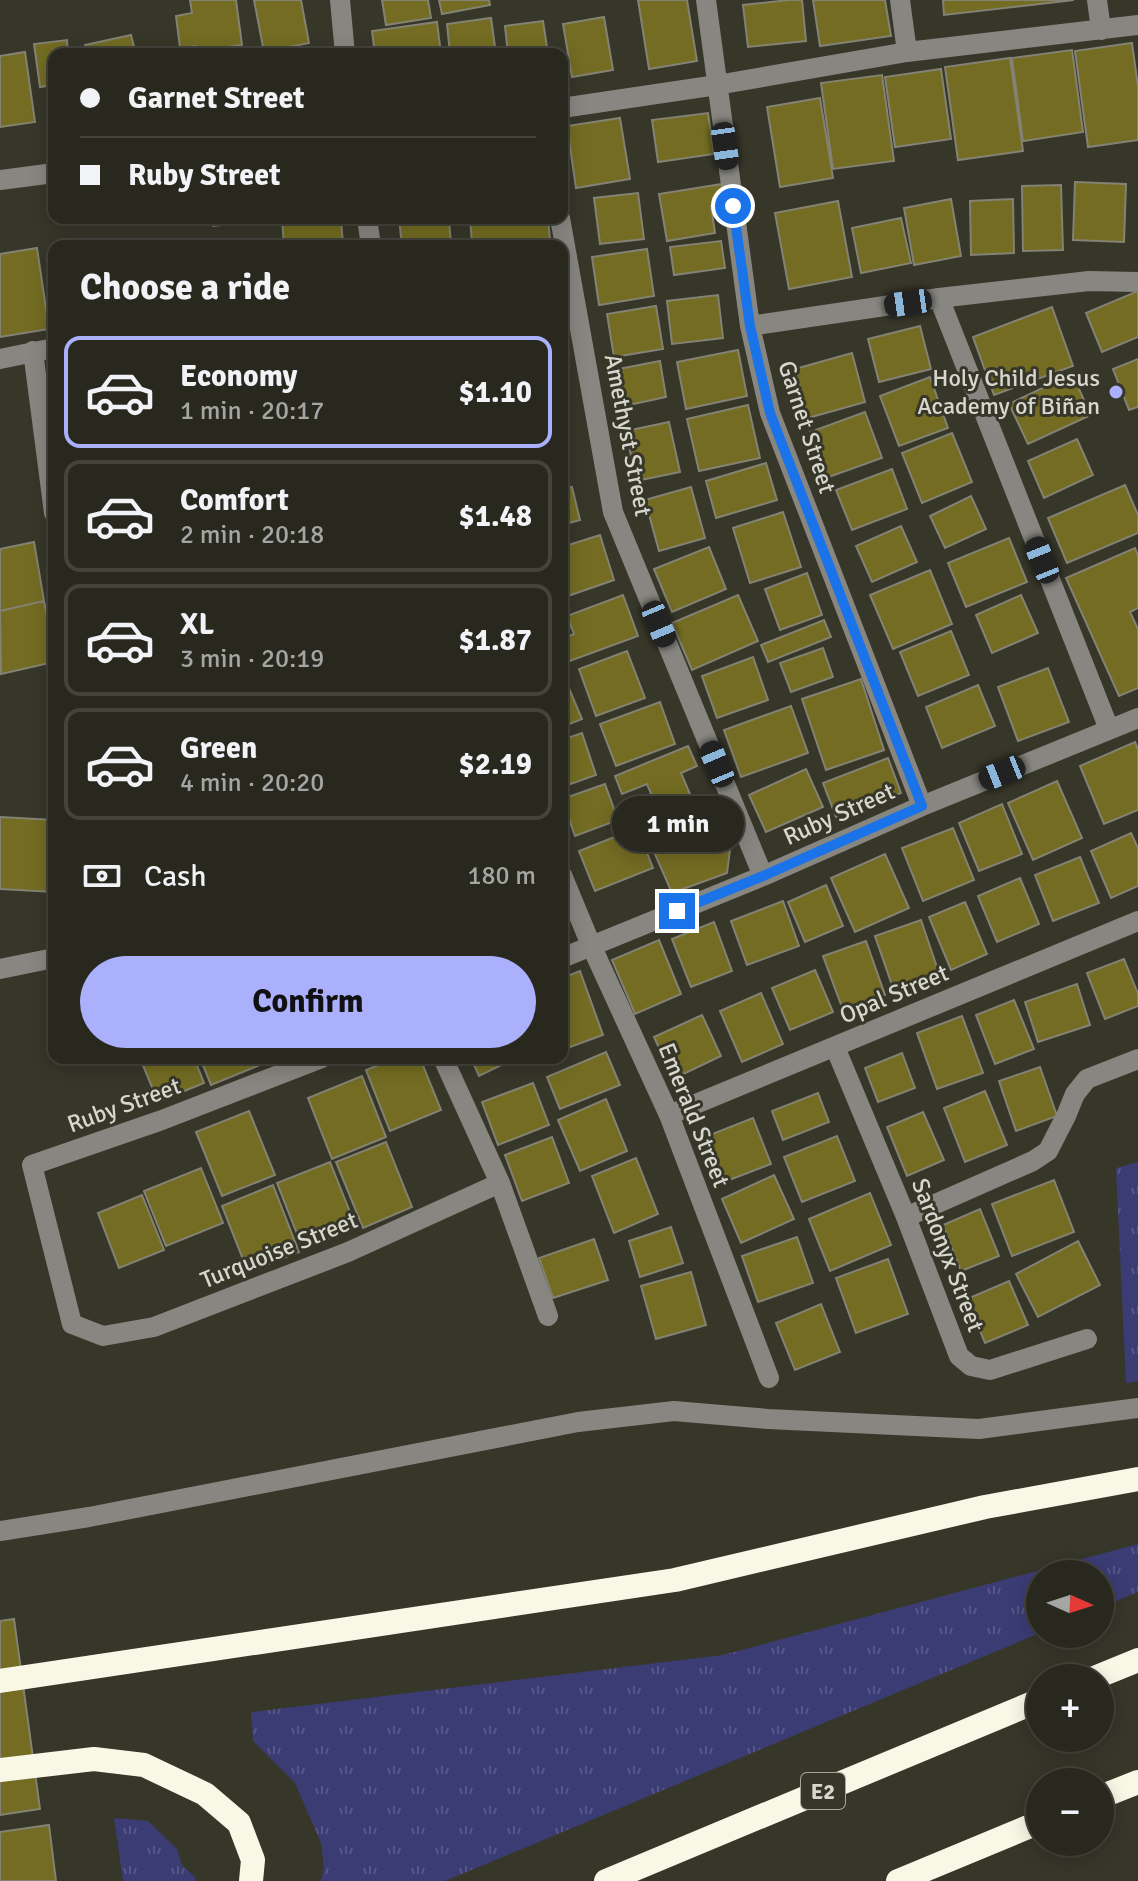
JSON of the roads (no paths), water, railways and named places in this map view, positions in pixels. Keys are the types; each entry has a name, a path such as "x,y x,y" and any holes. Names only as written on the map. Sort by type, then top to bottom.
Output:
{"highway":[{"path":"0,1681 675,1580 985,1507 1138,1479"},
{"path":"1114,1670 1138,1660"},
{"name":"E2","path":"606,1881 1026,1706"},
{"path":"0,1770 94,1759 144,1765 205,1794 239,1823 253,1860 251,1881"},
{"path":"1114,1791 1138,1782"},
{"path":"898,1881 1026,1828"}],"street":[{"path":"340,0 344,48"},
{"name":"Garnet Street","path":"706,0 750,326 770,413 922,806"},
{"path":"900,0 907,52"},
{"path":"1097,0 1101,30"},
{"path":"568,107 907,52 1138,25"},
{"path":"0,180 48,174"},
{"name":"Amethyst Street","path":"568,262 613,512 763,876"},
{"path":"750,326 939,298 1089,281 1138,282"},
{"path":"939,298 1109,729"},
{"path":"0,359 48,349"},
{"path":"33,351 48,474"},
{"name":"Ruby Street","path":"568,955 1138,718"},
{"name":"Emerald Street","path":"568,889 669,1115 769,1378"},
{"name":"Opal Street","path":"669,1115 1138,921"},
{"path":"0,969 48,959"},
{"name":"Sardonyx Street","path":"835,1047 906,1217 959,1356 971,1366 990,1370 1087,1339"},
{"path":"906,1217 1033,1161 1048,1151 1075,1094 1087,1079 1138,1059"},
{"name":"Ruby Street","path":"72,1324 32,1165 162,1120 307,1064"},
{"path":"446,1064 500,1183 548,1316"},
{"name":"Turquoise Street","path":"72,1324 103,1336 154,1327 348,1252 500,1183"},
{"path":"0,1531 89,1517 578,1422 674,1411 768,1419 979,1429 1138,1408"}],"place":[{"name":"Holy Child Jesus Academy of Biñan","path":"1116,392"}]}
